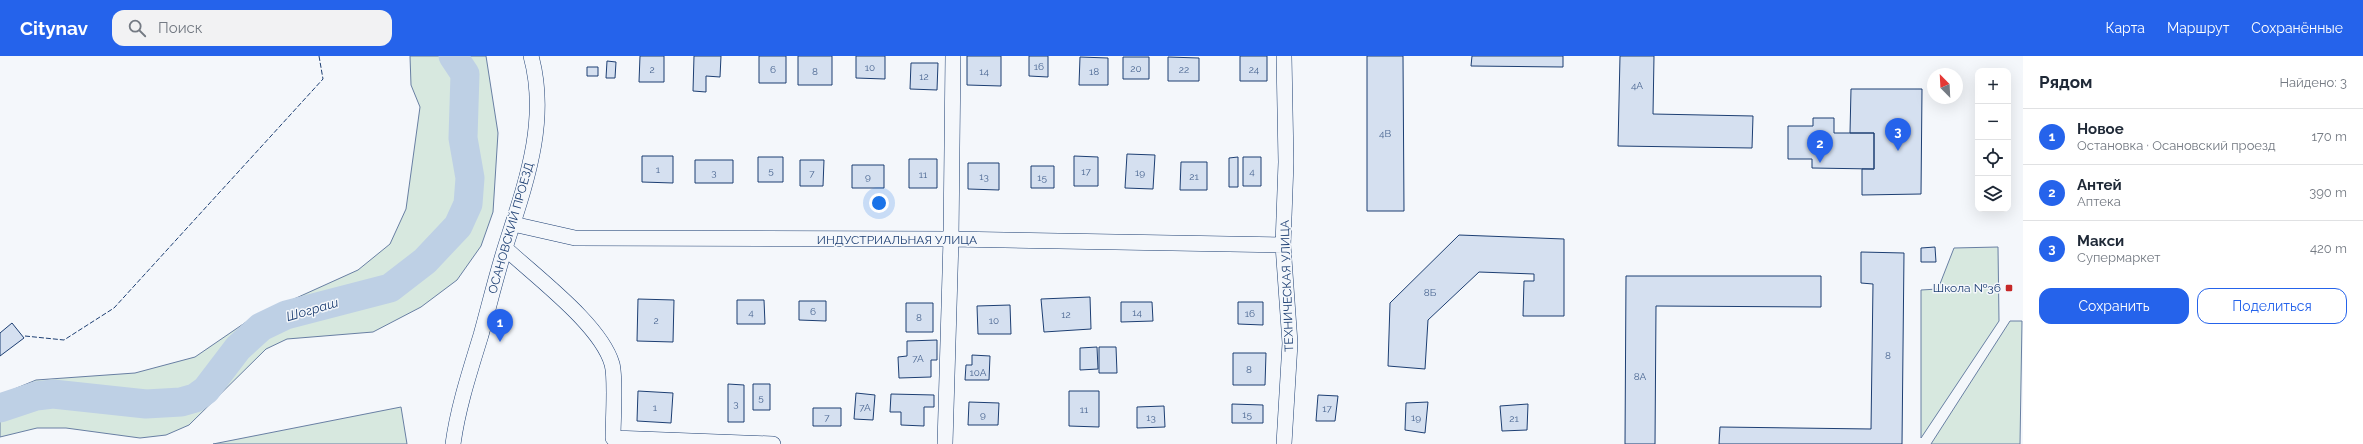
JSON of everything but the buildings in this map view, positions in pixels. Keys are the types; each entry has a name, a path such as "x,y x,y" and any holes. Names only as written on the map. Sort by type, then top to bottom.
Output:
{"street":[{"name":"ОСАНОВСКИЙ ПРОЕЗД","path":"453,444 462,399 505,248 529,173 539,109 536,75 531,56"},
{"path":"945,444 951,240 953,56"},
{"name":"ТЕХНИЧЕСКАЯ УЛИЦА","path":"1284,56 1286,162 1283,245 1290,343 1284,444"},
{"name":"ИНДУСТРИАЛЬНАЯ УЛИЦА","path":"513,224 575,238 951,240 1283,245"},
{"path":"505,248 587,322 604,344 612,366 613,438 773,444"}],"shaded area":[{"path":"410,56 486,56 498,133 493,212 481,246 457,280 421,307 373,332 287,339 266,349 189,425 166,435 140,438 66,428 37,428 0,437 0,395 36,380 135,373 195,357 252,318 358,270 390,244 406,209 420,107 411,85"},
{"path":"1998,247 1999,321 1921,438 1921,290 1938,289 1954,248"},
{"path":"2010,321 2022,321 2020,444 1931,444"},
{"path":"401,407 407,444 213,444"}],"waterway":[{"name":"Шограш","path":"0,408 36,396 53,394 146,404 181,402 195,398 206,390 238,348 261,327 286,315 390,288 425,261 458,226 468,204 470,178 463,138 465,74 453,56"}],"fence":[{"path":"25,336 64,340 114,308 323,79 319,56"}],"place":[{"name":"Макси","path":"1898,151"},
{"name":"Антей","path":"1820,163"},
{"name":"Школа №36","path":"2009,288"},
{"name":"Новое","path":"500,342"}]}
